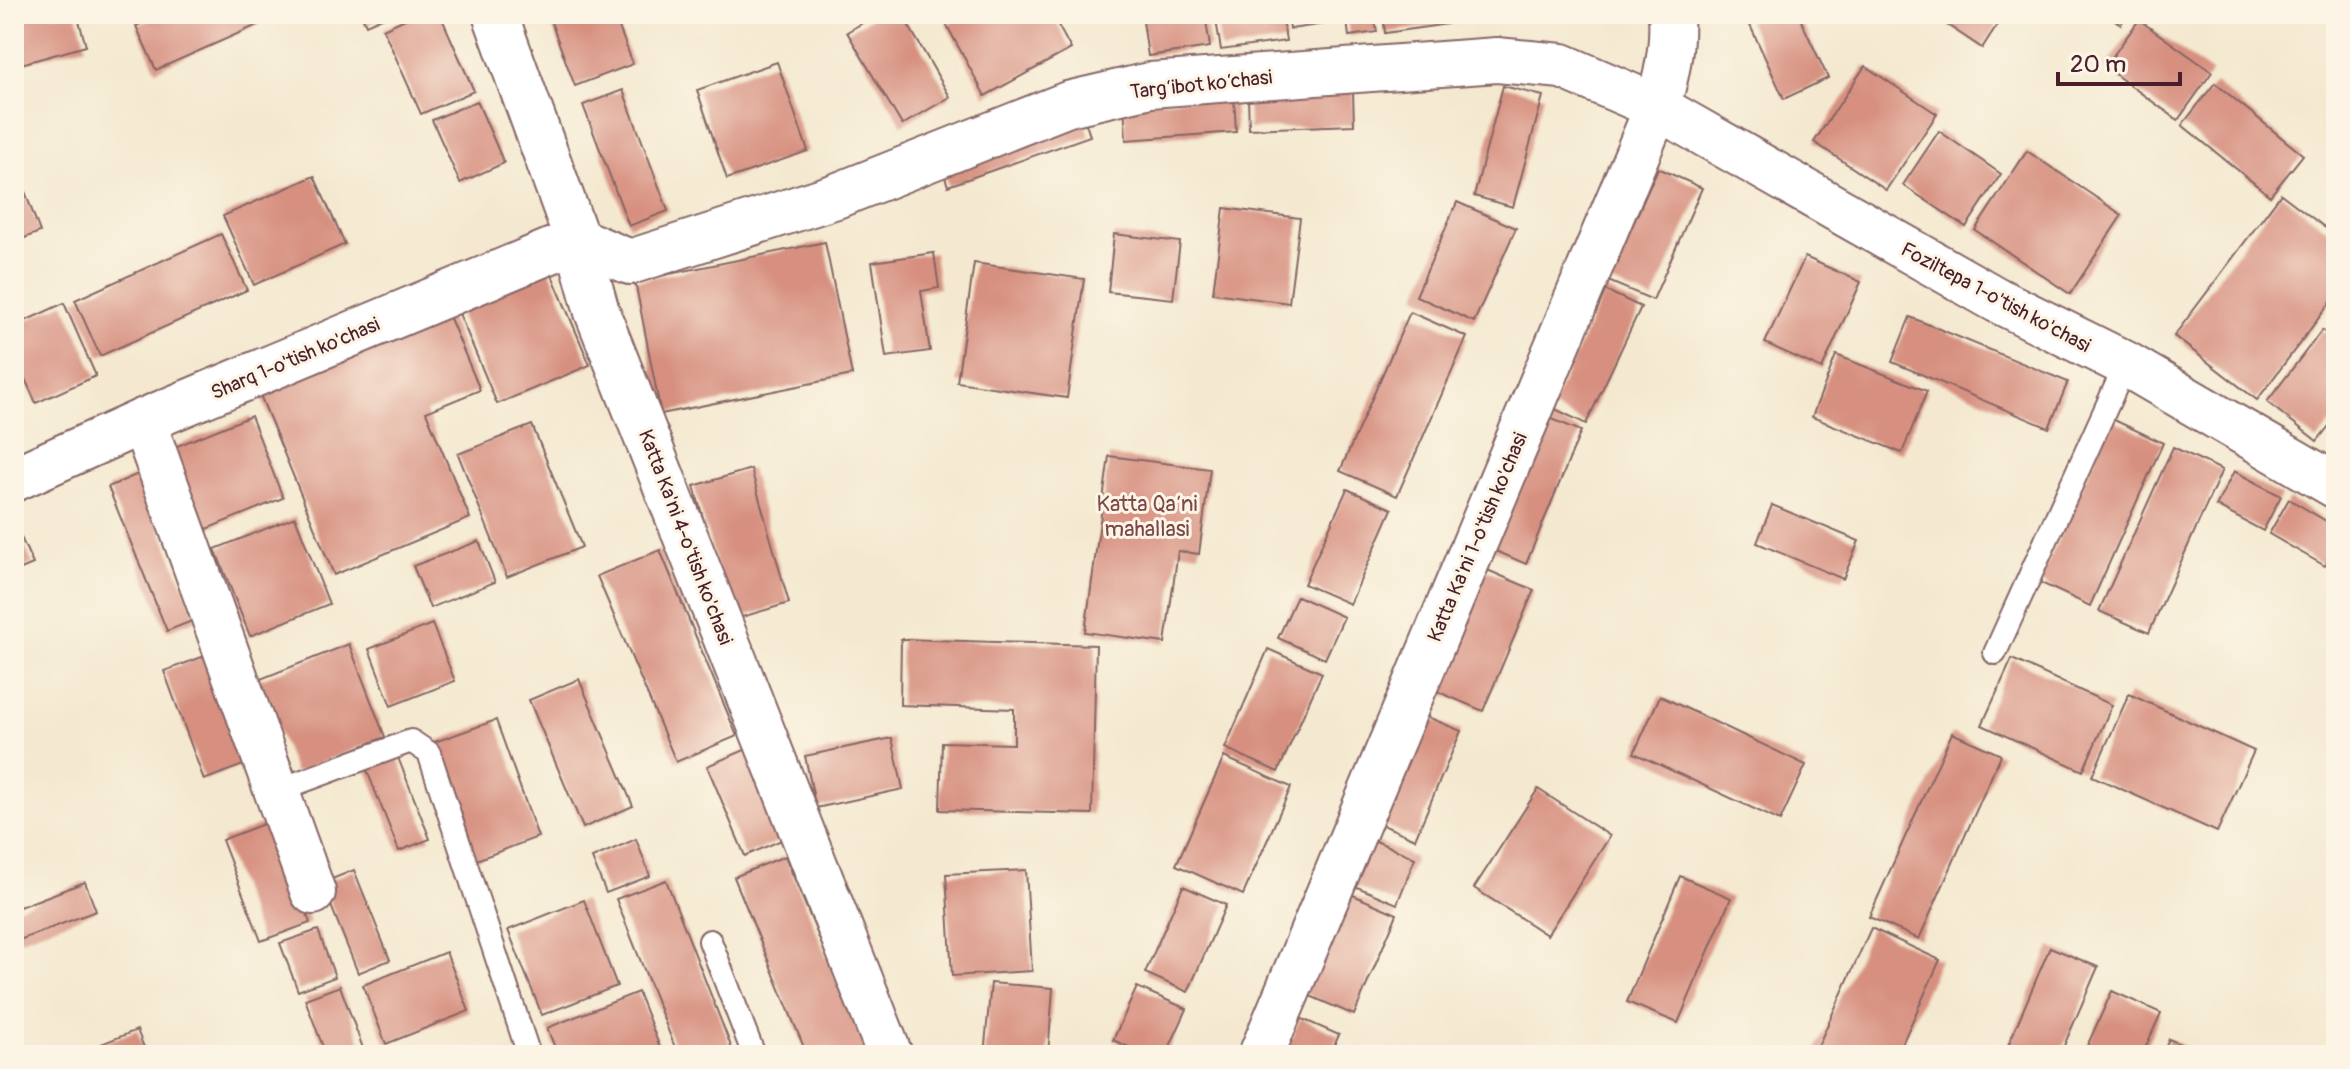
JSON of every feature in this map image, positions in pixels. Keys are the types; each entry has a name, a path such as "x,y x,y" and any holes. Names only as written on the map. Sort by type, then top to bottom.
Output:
{"street":[{"name":"Katta Ka'ni 4-o'tish ko'chasi","path":"495,14 577,240 597,312 890,1055"},
{"name":"Katta Ka'ni 1-o'tish ko'chasi","path":"1261,1055 1657,107 1665,83 1671,14"},
{"name":"Targ‘ibot ko‘chasi","path":"577,240 630,262 836,196 1068,104 1150,85 1497,60 1562,66 1657,107"},
{"name":"Foziltepa 1-o'tish ko'chasi","path":"1657,107 1997,300 2126,364 2336,486"},
{"name":"Sharq 1-o'tish ko'chasi","path":"14,479 143,421 577,240"},
{"path":"143,421 313,892"}],"lane":[{"path":"1995,653 2126,364"},
{"path":"276,791 411,741 429,753 529,1055"},
{"path":"710,941 754,1055"}],"building":[{"path":"77,14 86,46 14,66 14,15"},
{"path":"162,14 282,14 156,70 136,26"},
{"path":"361,14 391,14 366,25"},
{"path":"416,14 440,14 474,91 421,114 383,29"},
{"path":"548,14 614,14 633,64 575,86"},
{"path":"878,14 902,14 950,97 902,125 847,32"},
{"path":"965,14 1052,14 1071,49 985,96 946,24"},
{"path":"1142,14 1205,14 1210,47 1148,56"},
{"path":"1215,14 1282,14 1286,41 1221,50"},
{"path":"1288,14 1338,14 1339,22 1290,29"},
{"path":"1346,14 1374,14 1377,32 1349,36"},
{"path":"1383,14 1447,14 1448,24 1385,33"},
{"path":"1455,14 1489,14 1489,18 1456,23"},
{"path":"1763,14 1798,14 1828,78 1784,99 1748,21"},
{"path":"1931,14 2004,14 1982,48"},
{"path":"2106,14 2127,14 2121,24"},
{"path":"2139,20 2212,72 2178,120 2105,67"},
{"path":"777,62 808,151 727,179 697,90"},
{"path":"1865,66 1937,114 1886,190 1814,142"},
{"path":"2215,83 2303,155 2270,196 2182,125"},
{"path":"1503,86 1543,96 1513,207 1474,196"},
{"path":"623,90 668,211 629,226 583,105"},
{"path":"1353,92 1354,125 1249,129 1248,97"},
{"path":"1234,96 1236,132 1126,140 1124,103"},
{"path":"477,101 504,163 460,183 432,120"},
{"path":"1082,112 1090,136 948,186 940,162"},
{"path":"1939,131 2001,174 1966,227 1903,185"},
{"path":"2027,151 2122,215 2070,294 1975,230"},
{"path":"14,162 40,232 14,242"},
{"path":"1658,168 1702,188 1653,300 1608,281"},
{"path":"314,176 345,244 254,285 223,216"},
{"path":"2281,194 2336,236 2336,295 2257,400 2174,336"},
{"path":"1457,202 1516,228 1474,322 1416,296"},
{"path":"1224,208 1300,218 1289,303 1213,293"},
{"path":"221,234 247,290 100,356 75,300"},
{"path":"1114,234 1180,242 1173,299 1108,292"},
{"path":"825,242 852,375 661,414 635,281"},
{"path":"934,253 939,288 921,291 930,351 886,357 872,262"},
{"path":"1805,257 1861,282 1822,369 1765,343"},
{"path":"974,263 1084,279 1067,398 957,382"},
{"path":"549,268 590,365 497,404 456,306"},
{"path":"1605,290 1641,307 1586,424 1551,407"},
{"path":"64,303 96,376 36,403 14,355 14,326"},
{"path":"447,311 480,390 426,412 470,518 334,575 258,390"},
{"path":"1410,312 1467,337 1397,496 1340,471"},
{"path":"1910,317 2068,382 2049,428 1892,362"},
{"path":"2322,330 2336,341 2336,417 2317,441 2267,402"},
{"path":"1836,355 1927,391 1902,453 1812,417"},
{"path":"251,416 283,498 204,530 172,448"},
{"path":"1545,416 1581,431 1526,564 1489,548"},
{"path":"2112,419 2163,443 2090,606 2039,582"},
{"path":"532,425 582,547 507,577 458,454"},
{"path":"2173,447 2222,470 2149,633 2099,611"},
{"path":"1109,456 1210,469 1199,554 1178,551 1165,643 1085,632"},
{"path":"751,469 789,603 732,620 694,486"},
{"path":"2234,471 2281,496 2263,531 2216,506"},
{"path":"138,474 197,619 167,631 108,487"},
{"path":"1347,489 1392,509 1350,604 1304,584"},
{"path":"2289,499 2336,527 2336,547 2325,566 2269,534"},
{"path":"1772,505 1859,541 1843,579 1757,543"},
{"path":"295,517 329,604 250,636 215,549"},
{"path":"14,522 33,564 14,572"},
{"path":"479,541 495,582 430,608 413,566"},
{"path":"660,550 737,736 676,762 597,576"},
{"path":"1485,569 1534,590 1483,711 1434,690"},
{"path":"1297,596 1344,617 1325,659 1278,638"},
{"path":"432,624 455,681 391,706 369,649"},
{"path":"901,639 1096,645 1092,814 940,810 942,742 1014,744 1014,709 900,705"},
{"path":"349,644 385,737 295,773 258,680"},
{"path":"1268,649 1322,673 1278,772 1225,748"},
{"path":"210,654 251,762 204,780 164,671"},
{"path":"2012,659 2112,705 2083,771 1982,725"},
{"path":"579,679 633,806 583,828 529,700"},
{"path":"2129,694 2254,751 2217,832 2092,776"},
{"path":"1660,696 1806,765 1780,821 1634,753"},
{"path":"1423,715 1461,731 1415,839 1378,823"},
{"path":"496,720 538,837 471,862 429,744"},
{"path":"1952,733 2001,755 1919,939 1869,917"},
{"path":"892,738 903,789 816,808 805,756"},
{"path":"747,749 784,839 745,856 707,766"},
{"path":"397,755 430,839 399,851 366,768"},
{"path":"1224,757 1291,787 1243,895 1176,865"},
{"path":"1538,789 1610,836 1547,935 1474,888"},
{"path":"271,821 310,923 261,941 222,840"},
{"path":"1369,838 1415,858 1397,904 1350,884"},
{"path":"636,839 650,876 606,893 592,858"},
{"path":"785,856 868,1055 807,1055 734,877"},
{"path":"354,870 390,960 358,973 322,883"},
{"path":"1026,870 1032,971 952,976 946,874"},
{"path":"1680,876 1731,898 1678,1023 1627,1002"},
{"path":"666,880 734,1054 678,1055 616,899"},
{"path":"85,882 96,911 14,942 14,909"},
{"path":"1183,886 1226,905 1188,992 1145,973"},
{"path":"1346,892 1397,914 1354,1015 1303,993"},
{"path":"584,900 617,986 542,1015 508,930"},
{"path":"1871,928 1940,960 1897,1055 1814,1055"},
{"path":"318,930 335,977 298,991 280,943"},
{"path":"2050,947 2098,967 2060,1055 2004,1055"},
{"path":"446,952 469,1011 386,1044 363,985"},
{"path":"991,983 1053,988 1048,1055 984,1055"},
{"path":"340,986 364,1051 352,1055 326,1055 305,999"},
{"path":"1137,987 1187,1009 1166,1055 1146,1055 1113,1040"},
{"path":"2112,991 2161,1013 2142,1055 2083,1055"},
{"path":"638,992 663,1055 558,1055 547,1028"},
{"path":"1300,1018 1339,1035 1330,1055 1285,1055"},
{"path":"137,1030 147,1055 105,1055 101,1044"},
{"path":"2169,1039 2203,1055 2162,1055"}],"district":[{"name":"Katta Qaʼni mahallasi","path":"1147,516"}]}
